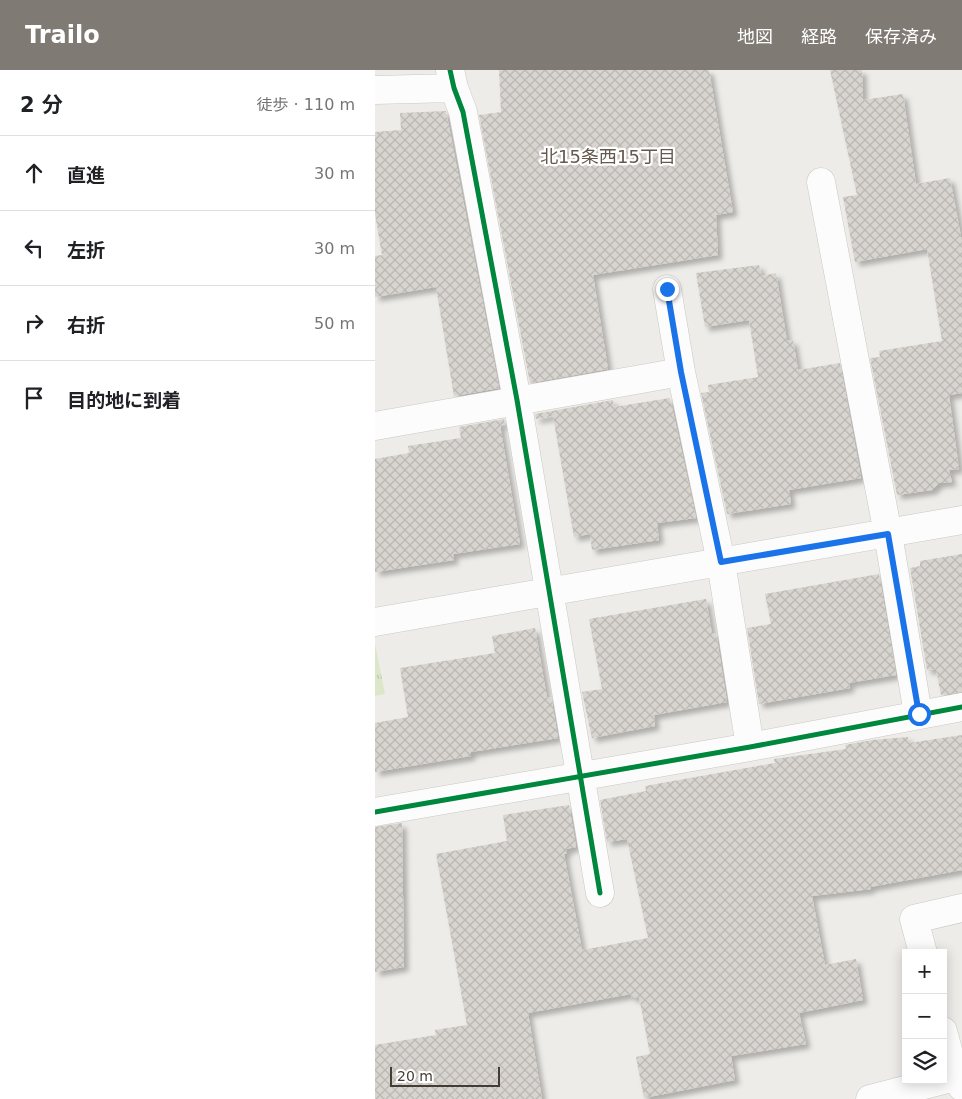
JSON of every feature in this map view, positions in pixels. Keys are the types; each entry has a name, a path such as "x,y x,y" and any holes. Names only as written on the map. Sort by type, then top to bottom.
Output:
{"street":[{"path":"375,90 452,79 463,112 517,400 600,893"},
{"path":"821,182 888,534 919,714"},
{"path":"667,289 681,372 721,562 750,747"},
{"path":"375,426 681,372"},
{"path":"375,622 962,520"},
{"path":"375,812 750,747 962,707"},
{"path":"922,949 914,919 962,908"},
{"path":"870,1099 959,1082 945,1039"}],"green space":[{"path":"375,644 385,694 375,696"}],"building":[{"path":"499,70 709,70 733,212 716,215 718,255 593,275 608,369 530,383 479,115 501,112"},
{"path":"830,70 862,70 863,100 903,94 916,184 950,178 962,242 962,393 949,395 959,469 949,470 952,482 939,483 932,490 897,495 870,358 880,357 879,351 942,341 927,249 855,262 843,197 857,195"},
{"path":"446,111 499,388 454,396 436,287 375,297 375,256 382,255 375,214 375,132 401,130 400,113"},
{"path":"759,265 762,276 776,273 787,341 793,340 798,370 840,363 861,478 789,490 791,504 727,514 701,393 709,392 708,385 758,377 749,320 705,327 696,273"},
{"path":"670,398 696,518 657,523 659,540 592,550 590,534 574,537 553,416 536,419 535,414 613,400 614,407"},
{"path":"504,419 505,424 500,425 520,544 453,554 454,560 375,572 375,459 409,453 408,446 461,438 459,427"},
{"path":"962,554 962,692 941,695 936,669 927,670 910,568 920,566 920,561"},
{"path":"879,574 896,675 849,683 850,688 759,704 747,628 771,624 765,594"},
{"path":"706,599 712,634 716,633 727,702 654,715 655,726 592,738 582,692 602,689 589,619"},
{"path":"535,628 547,698 551,697 558,738 471,752 471,756 375,772 375,723 408,717 400,668 495,653 492,636"},
{"path":"962,735 962,870 870,887 871,889 812,896 825,965 856,959 863,1000 799,1013 806,1044 731,1056 735,1080 644,1098 636,1057 650,1054 639,997 632,998 631,994 528,1013 542,1099 375,1099 375,1045 436,1035 435,1030 467,1025 436,854 507,841 503,815 569,805 576,847 566,849 567,853 564,854 582,950 648,938 627,839 607,842 600,800 646,791 645,786 775,763 774,759 846,749 845,745 872,740 908,737 909,743"},
{"path":"402,823 404,967 375,972 375,827"}],"cycle path":[{"path":"450,70 454,88 463,112 517,400 600,893"},
{"path":"375,812 750,747 962,707"}],"district":[{"name":"北15条西15丁目","path":"608,156"}],"route":[{"path":"667,289 681,372 721,562 888,534 919,714"}]}
